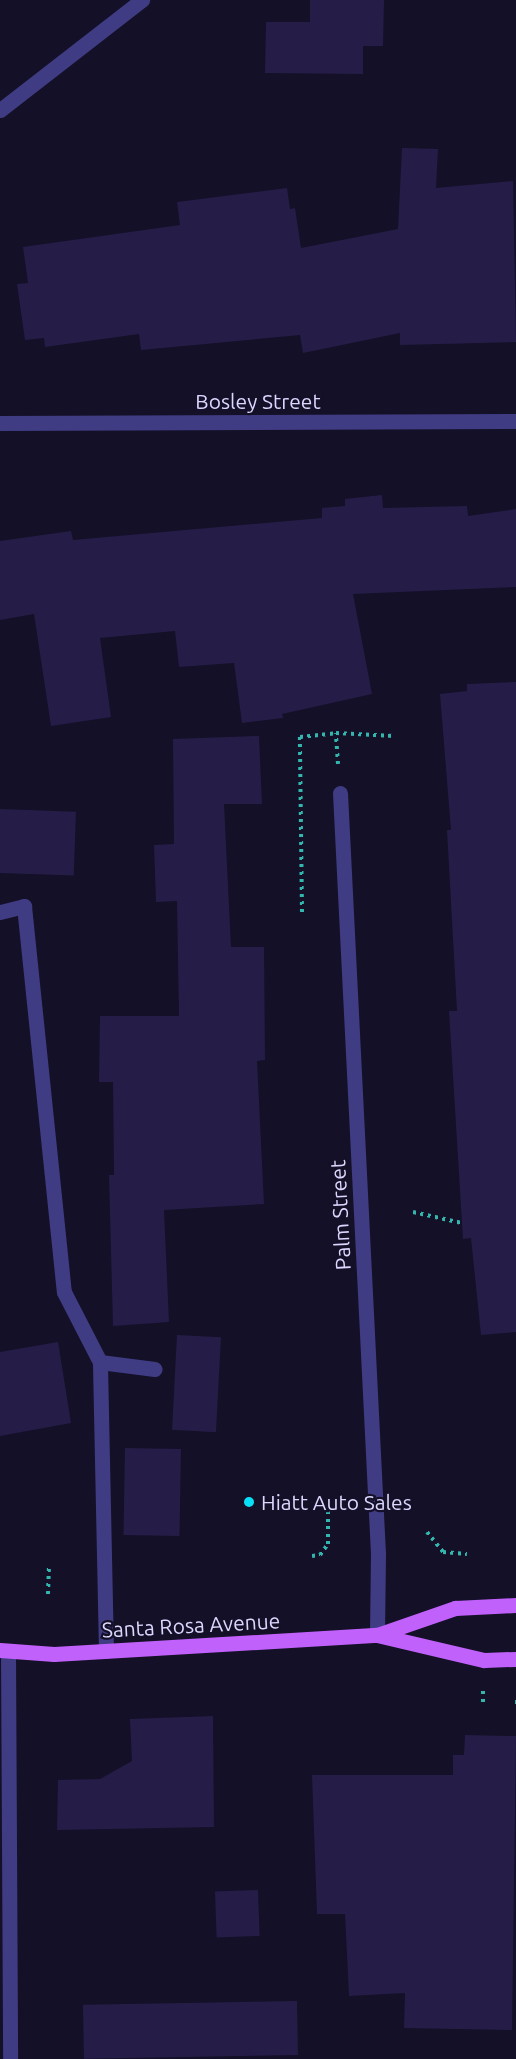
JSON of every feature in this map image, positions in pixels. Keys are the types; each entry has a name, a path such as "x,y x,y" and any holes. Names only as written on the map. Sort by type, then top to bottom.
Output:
{"main road":[{"name":"Santa Rosa Avenue","path":"3,1652 106,1651 377,1635 455,1608 516,1605"},
{"name":"Santa Rosa Avenue","path":"377,1635 484,1660 516,1659"}],"street":[{"path":"0,110 142,0"},
{"name":"Bosley Street","path":"0,423 516,421"},
{"name":"Palm Street","path":"340,793 378,1553 377,1635"},
{"path":"0,912 24,906 64,1292 100,1362 106,1651"},
{"path":"100,1362 155,1369"},
{"path":"3,1652 10,2059"}],"path":[{"path":"302,912 300,737 336,733 394,736"},
{"path":"336,733 340,793"},
{"path":"413,1212 462,1223"},
{"path":"312,1556 320,1555 328,1544 328,1507"},
{"path":"427,1532 443,1552 467,1554"},
{"path":"48,1594 49,1567"}],"building":[{"path":"310,0 384,0 383,46 363,46 363,74 265,73 266,22 310,22"},
{"path":"402,148 438,149 436,188 513,181 516,342 400,345 400,333 303,353 300,335 141,350 139,334 45,347 44,338 25,340 17,284 28,283 23,247 180,225 177,202 287,188 290,209 295,208 301,248 398,229"},
{"path":"382,495 383,508 467,506 468,516 516,509 516,587 353,594 372,694 282,714 283,718 242,723 234,663 179,667 175,631 100,638 111,717 51,726 34,614 0,620 0,541 71,531 73,540 322,518 322,508 345,506 345,499"},
{"path":"516,682 516,1332 481,1335 471,1238 463,1239 449,1011 457,1011 447,830 451,830 440,694 467,691 467,684"},
{"path":"259,736 262,804 224,804 231,947 264,947 265,1060 257,1061 264,1204 164,1210 169,1322 113,1326 109,1175 114,1175 113,1082 99,1082 100,1016 179,1016 177,901 156,902 154,845 174,844 173,739"},
{"path":"0,809 76,812 74,876 0,873"},
{"path":"177,1335 221,1337 216,1432 172,1430"},
{"path":"58,1342 71,1423 0,1436 0,1352"},
{"path":"125,1448 181,1449 179,1536 123,1535"},
{"path":"213,1716 214,1827 57,1830 58,1780 100,1779 132,1761 130,1719"},
{"path":"465,1735 516,1736 512,2030 404,2028 405,1993 349,1996 345,1914 317,1914 312,1775 453,1775 453,1755 464,1755"},
{"path":"258,1890 260,1936 217,1937 215,1892"},
{"path":"297,2001 298,2055 84,2059 83,2005"}],"place":[{"name":"Hiatt Auto Sales","path":"249,1502"}]}
